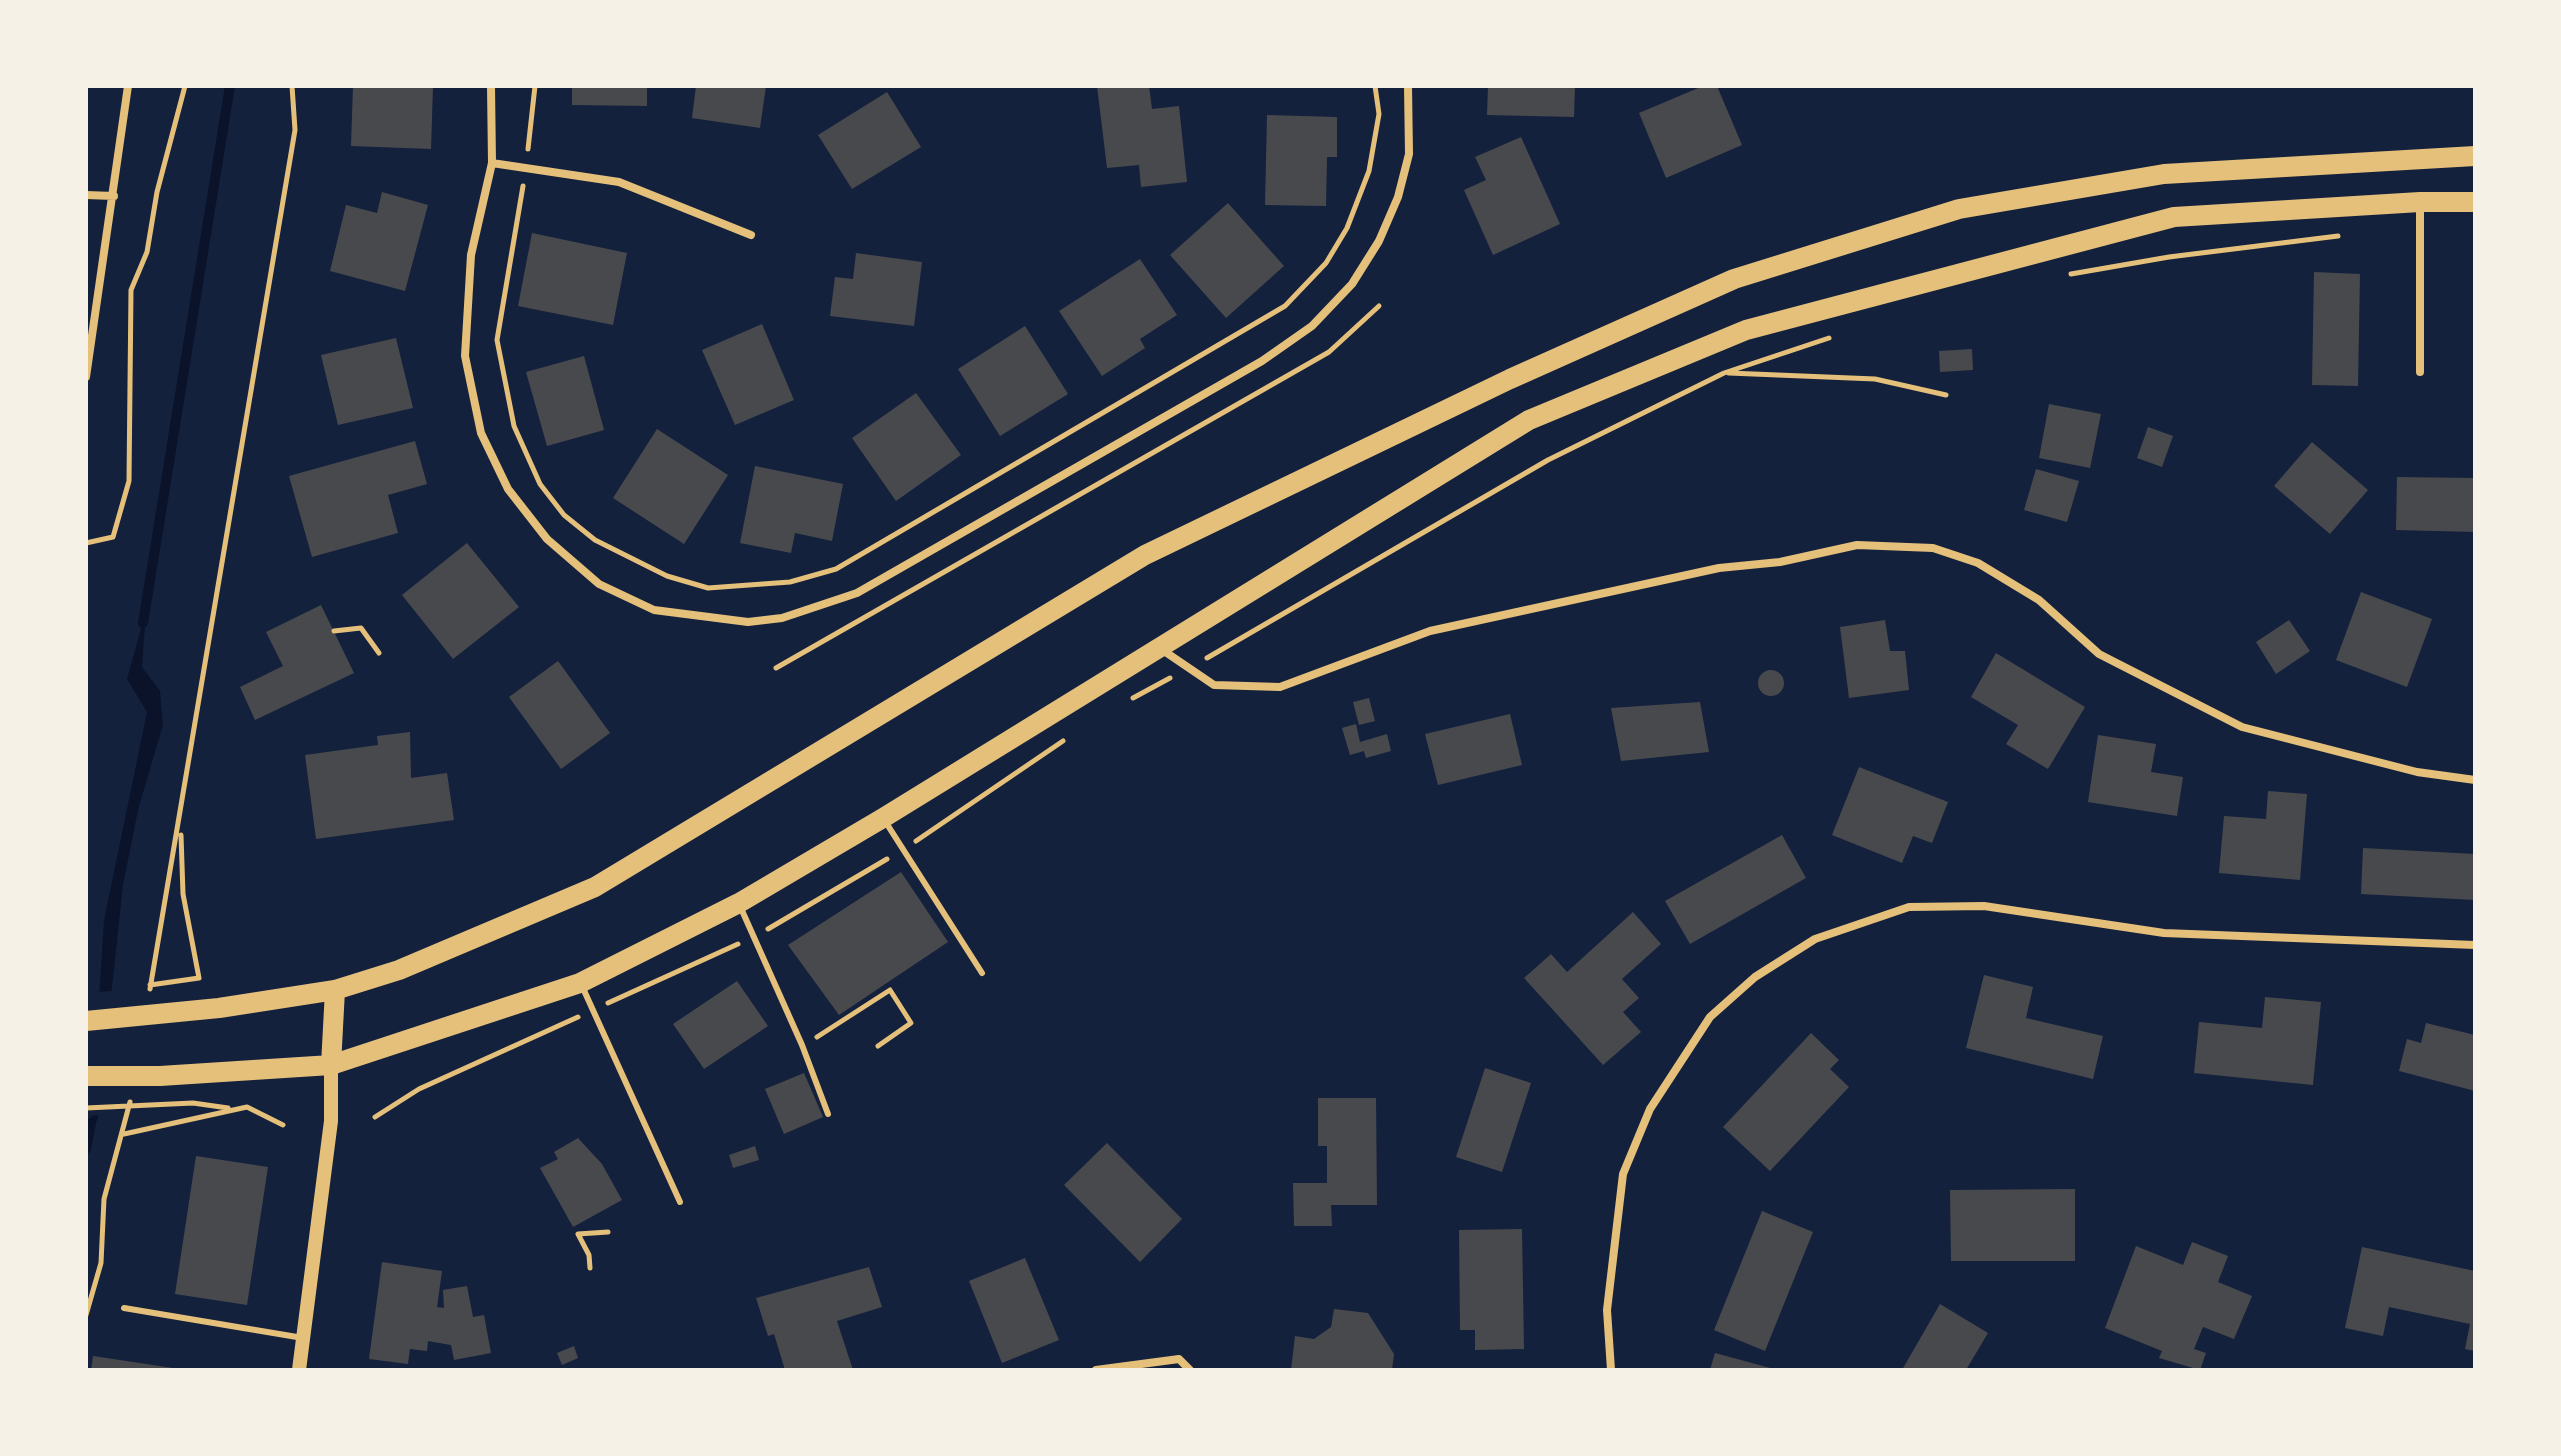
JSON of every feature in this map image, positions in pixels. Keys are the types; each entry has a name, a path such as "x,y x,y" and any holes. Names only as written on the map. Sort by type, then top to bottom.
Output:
{"main road":[{"path":"86,1021 170,1014 335,990 399,970 595,887 1145,555 1510,379 1734,279 1975,206 2164,174 2432,156 2475,156"},
{"path":"86,1076 160,1076 331,1065 580,983 739,903 883,818 1529,420 1746,330 2174,217 2420,202 2475,202"},
{"path":"331,1065 335,990"}],"street":[{"path":"86,377 128,86"},
{"path":"491,86 492,163 471,255 465,356 481,433 508,489 547,539 599,584 654,610 748,622 782,618 857,593 1262,361 1312,326 1352,284 1379,241 1398,197 1409,154 1408,86"},
{"path":"492,163 619,182 751,235"},
{"path":"86,195 114,196"},
{"path":"2420,202 2420,372"},
{"path":"1161,649 1186,669 1214,685 1280,687 1430,631 1708,570 1780,562 1857,545 1933,548 1978,563 2039,600 2099,654 2242,727 2417,772 2475,780"},
{"path":"1611,1370 1607,1310 1623,1174 1650,1109 1710,1017 1755,977 1815,939 1909,907 1984,906 2164,933 2475,945"},
{"path":"299,1370 331,1121 331,1065"},
{"path":"1096,1370 1179,1359 1190,1370"}],"lane":[{"path":"883,818 982,973"},
{"path":"739,903 828,1114"},
{"path":"580,983 680,1202"},
{"path":"124,1308 303,1338"}],"path":[{"path":"86,543 113,537 129,481 131,290 147,252 157,192 185,86"},
{"path":"148,1000 295,130 292,86"},
{"path":"535,86 497,340 514,426 540,484 564,515 595,540 667,576 708,588 790,582 836,569 1285,306 1326,263 1347,228 1369,171 1379,114 1375,86"},
{"path":"2069,274 2169,257 2353,234"},
{"path":"776,668 1329,352 1379,306"},
{"path":"1119,705 1548,460 1724,373 1831,338"},
{"path":"1724,373 1875,379 1946,395"},
{"path":"334,631 361,628 379,653"},
{"path":"375,1117 419,1089 755,937 903,851 1066,739"},
{"path":"173,982 199,978 183,894 180,821"},
{"path":"815,1039 890,990 911,1023 878,1046"},
{"path":"124,1134 132,1089"},
{"path":"86,1108 193,1103 255,1110 283,1125"},
{"path":"86,1315 101,1263 104,1199 131,1107"},
{"path":"124,1134 231,1108"},
{"path":"590,1268 589,1255 578,1234 608,1232"}],"water":[{"path":"146,611 142,667 160,691 163,725 138,810 123,885 98,1118 90,1136 104,920 147,712 127,679"}],"pier":[{"path":"113,991 102,1115 88,1116 96,992"}],"building":[{"path":"353,86 433,86 431,149 351,146"},
{"path":"572,86 647,86 647,106 572,105"},
{"path":"696,86 766,86 760,128 692,118"},
{"path":"1097,86 1149,86 1152,109 1179,106 1187,182 1141,187 1139,165 1107,168"},
{"path":"1488,86 1575,86 1574,117 1487,115"},
{"path":"1703,86 1717,86 1742,145 1666,178 1639,113"},
{"path":"887,92 921,147 852,189 818,135"},
{"path":"1267,115 1337,117 1337,157 1327,157 1326,206 1265,205"},
{"path":"1521,137 1560,224 1493,255 1464,190 1486,180 1475,157"},
{"path":"382,192 428,205 405,291 330,271 346,205 377,213"},
{"path":"1228,203 1284,266 1226,318 1170,255"},
{"path":"532,233 627,253 613,325 518,306"},
{"path":"856,253 922,262 914,326 830,316 835,277 853,279"},
{"path":"1140,259 1177,315 1140,339 1145,348 1102,376 1059,311"},
{"path":"2314,272 2360,274 2358,386 2312,385"},
{"path":"762,324 794,400 735,425 702,350"},
{"path":"1025,326 1068,394 1000,436 958,369"},
{"path":"396,338 413,408 338,425 321,355"},
{"path":"1972,349 1973,370 1940,372 1939,351"},
{"path":"584,356 604,430 547,446 526,372"},
{"path":"916,393 961,455 896,501 852,438"},
{"path":"2049,404 2101,414 2090,468 2039,458"},
{"path":"2148,427 2173,436 2162,467 2137,458"},
{"path":"657,429 728,475 684,544 613,498"},
{"path":"415,441 427,484 388,495 398,533 312,557 289,476"},
{"path":"2312,442 2368,490 2330,534 2274,486"},
{"path":"755,466 843,484 832,541 795,533 791,553 740,543"},
{"path":"2036,469 2079,481 2067,522 2024,510"},
{"path":"2397,477 2475,478 2475,532 2396,530"},
{"path":"467,543 519,607 453,659 402,595"},
{"path":"2361,592 2432,619 2407,687 2336,660"},
{"path":"321,605 354,673 255,720 240,687 283,666 266,632"},
{"path":"1885,620 1890,651 1905,651 1909,690 1849,698 1840,627"},
{"path":"2289,620 2310,651 2276,674 2256,642"},
{"path":"1996,653 2085,707 2048,769 2006,744 2018,725 1971,697"},
{"path":"558,661 610,733 561,769 509,697"},
{"path":"1771,670 1780,674 1784,683 1780,692 1771,696 1762,692 1758,683 1762,674"},
{"path":"1369,698 1375,721 1359,725 1353,702"},
{"path":"1700,702 1709,752 1621,761 1611,708"},
{"path":"1510,714 1522,765 1438,785 1425,734"},
{"path":"1356,724 1360,742 1387,734 1391,751 1366,758 1364,751 1350,755 1342,728"},
{"path":"410,732 411,778 447,773 454,820 316,839 305,755 378,745 377,736"},
{"path":"2098,735 2156,744 2151,772 2183,777 2177,816 2088,802"},
{"path":"1859,767 1948,802 1932,843 1913,836 1902,863 1832,835"},
{"path":"2268,791 2307,794 2300,880 2219,873 2224,816 2266,819"},
{"path":"1782,835 1806,878 1690,944 1665,901"},
{"path":"2363,848 2475,854 2475,900 2361,894"},
{"path":"901,872 948,942 839,1015 788,945"},
{"path":"1633,912 1661,944 1622,979 1639,998 1623,1012 1641,1032 1603,1065 1524,978 1551,954 1567,972"},
{"path":"1984,975 2033,987 2026,1018 2103,1036 2093,1079 1966,1048"},
{"path":"737,981 768,1026 704,1069 673,1024"},
{"path":"2265,997 2321,1002 2313,1085 2194,1073 2199,1022 2262,1028"},
{"path":"2426,1023 2475,1035 2475,1091 2399,1071 2407,1039 2421,1043"},
{"path":"1811,1033 1839,1060 1830,1069 1849,1087 1770,1171 1723,1127"},
{"path":"1485,1068 1531,1083 1502,1172 1456,1157"},
{"path":"804,1073 823,1117 784,1134 765,1089"},
{"path":"1318,1098 1376,1098 1377,1205 1331,1205 1332,1226 1294,1226 1293,1183 1327,1183 1327,1146 1318,1146"},
{"path":"578,1138 602,1164 622,1200 573,1227 540,1168 558,1159 554,1152"},
{"path":"1107,1143 1182,1219 1140,1262 1064,1185"},
{"path":"755,1146 759,1160 733,1168 729,1155"},
{"path":"196,1156 268,1167 247,1305 175,1294"},
{"path":"2075,1189 2075,1261 1951,1261 1950,1190"},
{"path":"1762,1211 1813,1232 1765,1351 1714,1330"},
{"path":"1522,1229 1524,1349 1475,1350 1475,1330 1460,1330 1459,1230"},
{"path":"2192,1242 2228,1256 2218,1282 2252,1296 2234,1339 2203,1327 2194,1349 2206,1353 2200,1370 2159,1358 2162,1351 2105,1328 2136,1246 2183,1265"},
{"path":"2362,1247 2475,1271 2475,1351 2465,1349 2470,1324 2389,1307 2383,1336 2345,1328"},
{"path":"1025,1258 1059,1340 1002,1363 969,1281"},
{"path":"382,1262 442,1271 437,1307 444,1308 443,1290 467,1286 473,1317 484,1315 491,1353 454,1360 451,1345 428,1341 427,1351 410,1349 408,1364 369,1359"},
{"path":"869,1267 882,1307 837,1321 853,1370 785,1370 774,1334 768,1336 756,1298"},
{"path":"1940,1304 1988,1333 1966,1370 1902,1370"},
{"path":"1334,1309 1368,1313 1394,1354 1392,1370 1291,1370 1295,1336 1314,1339 1331,1327"},
{"path":"574,1346 578,1358 562,1365 557,1353"},
{"path":"1715,1353 1774,1369 1774,1370 1710,1370"},
{"path":"93,1356 173,1368 173,1370 91,1370"}],"waterway":[{"path":"143,623 230,86"},
{"path":"86,1149 91,1123"}]}
